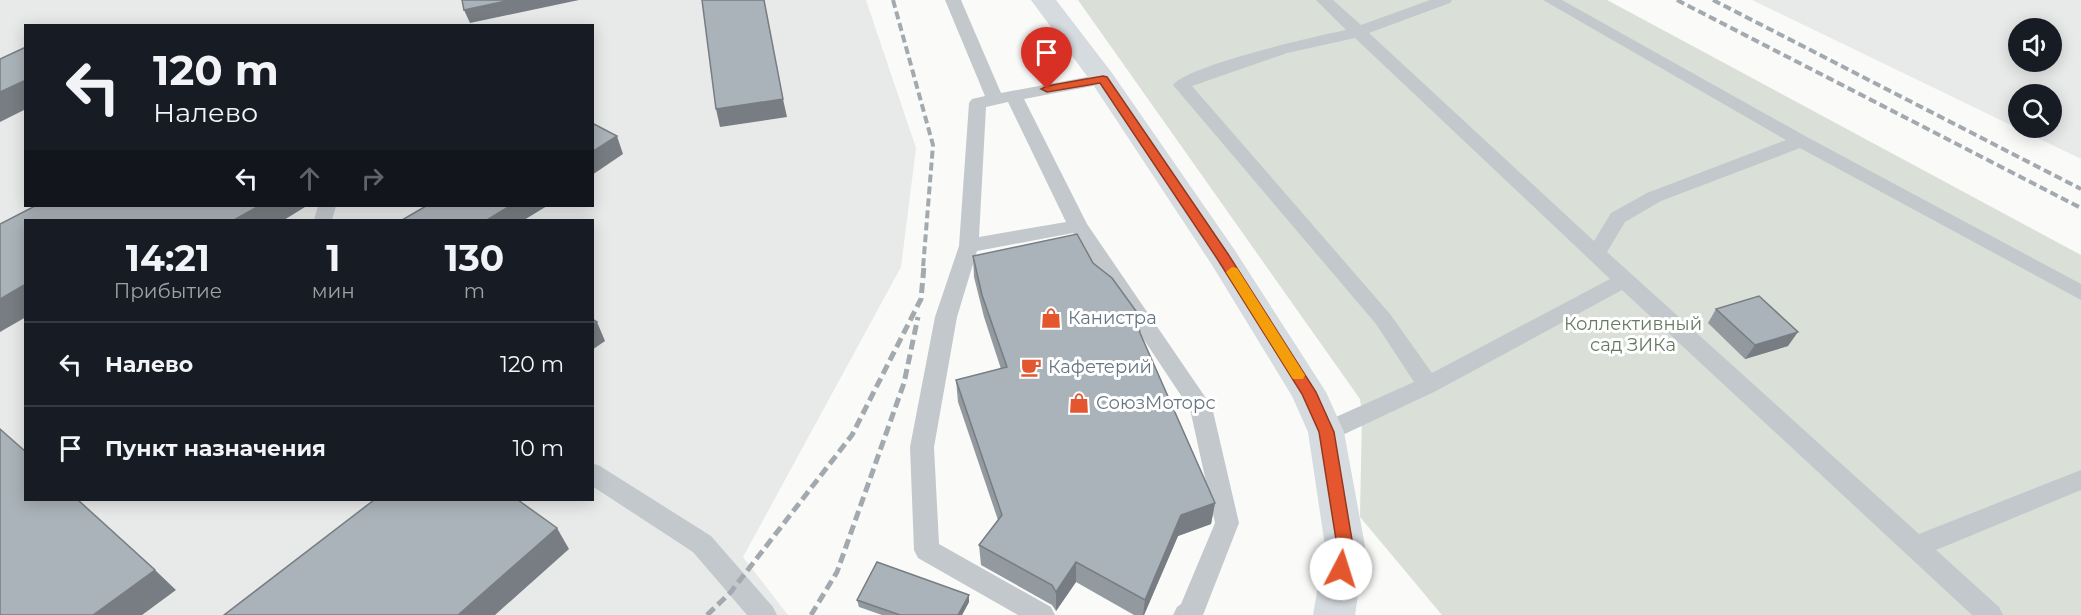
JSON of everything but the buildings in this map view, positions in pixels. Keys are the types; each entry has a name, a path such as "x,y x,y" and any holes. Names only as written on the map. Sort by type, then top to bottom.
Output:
{"main road":[{"path":"1043,0 1103,79 1241,286 1308,392 1326,432 1345,546 1334,615"}],"lane":[{"path":"953,0 1004,97 1078,226 1201,407 1227,523 1191,612 1186,615"},
{"path":"1324,0 1624,280 1990,615"},
{"path":"1428,385 1383,319 1182,85 1282,49 1358,32 1444,0"},
{"path":"1551,0 1801,141 2081,293"},
{"path":"1042,615 927,550 922,447 946,317 969,246 978,103 1103,79"},
{"path":"1596,254 1618,218 1653,196 1801,141"},
{"path":"969,246 1078,226"},
{"path":"1326,432 1428,385 1624,280"},
{"path":"594,474 702,544 764,615"},
{"path":"1915,547 2081,480"}],"shaded area":[{"path":"0,0 866,0 916,148 901,267 743,557 788,615 0,615"},
{"path":"1752,0 2081,0 2081,159 2038,138 2062,138 2062,84 2008,84 2008,124"}],"green space":[{"name":"Коллективный сад ЗИКа","path":"1078,0 1607,0 2081,255 2081,615 1442,615 1360,517 1362,414 1360,399"}],"railway":[{"path":"893,0 933,145 923,268"},
{"path":"1677,0 2081,208"},
{"path":"1713,0 2081,189"},
{"path":"707,615 730,593 852,435 921,299 924,266"},
{"path":"811,615 837,572 904,383 918,317"}],"slow traffic":[{"path":"1232,272 1298,375"}],"place":[{"name":"Канистра","path":"1051,318"},
{"name":"Кафетерий","path":"1031,367"},
{"name":"СоюзМоторс","path":"1079,403"}],"route":[{"path":"1047,89 1103,79 1223,257 1308,392 1326,432 1345,546 1341,569"}]}
